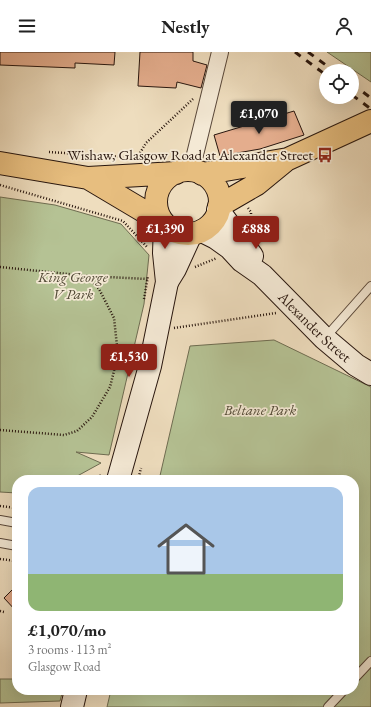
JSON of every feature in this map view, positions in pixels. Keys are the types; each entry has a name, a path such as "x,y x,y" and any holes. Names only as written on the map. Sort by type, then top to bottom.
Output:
{"main road":[{"path":"219,208 257,184 288,159 371,122"},
{"path":"0,164 88,178 190,172 288,159"},
{"path":"88,178 180,233 197,232 209,226 215,219 219,208 219,198 217,190 209,179 190,172 168,177 161,184 157,193 156,203 157,212 164,223"}],"street":[{"path":"190,172 220,52"},
{"name":"Alexander Street","path":"219,208 250,253 262,276"},
{"path":"164,223 172,255"},
{"path":"119,475 150,366 157,281 172,255 197,232"},
{"name":"Alexander Street","path":"197,232 216,238 230,248 242,261 262,276 324,338 356,365 371,374"},
{"path":"72,707 75,695"}],"lane":[{"path":"324,338 371,286"},
{"path":"0,520 12,522"},
{"path":"0,543 12,545"},
{"path":"359,673 371,660"},
{"path":"328,707 339,695"}],"path":[{"path":"46,152 138,158 146,143 199,93 212,87"},
{"path":"0,185 123,221 153,254 172,255 186,260 188,270 221,256 235,265 242,261"},
{"path":"0,267 87,276 157,281"},
{"path":"0,430 64,435 77,431 92,417 110,387 118,355 114,318 99,289 87,276"},
{"path":"174,328 277,312 282,313"},
{"path":"0,506 12,507"},
{"path":"0,559 12,560"}],"green space":[{"path":"327,52 371,52 371,82 359,74 359,64 345,64"},
{"name":"King George V Park","path":"0,197 55,205 121,224 149,255 144,304 109,455 76,452 101,463 79,475 12,475 12,493 0,492"},
{"name":"Beltane Park","path":"274,340 371,387 371,707 107,707 110,695 359,695 359,475 160,475 190,346"},
{"path":"0,679 12,679 12,695 62,695 60,701 0,703"}],"building":[{"path":"0,52 115,52 114,65 75,63 75,68 0,65"},
{"path":"140,52 193,52 193,61 207,65 201,88 177,82 176,88 138,86"},
{"path":"294,111 304,135 260,149 220,156 214,135"},
{"path":"12,590 12,607 4,598"}],"railway":[{"path":"295,52 319,70"},
{"path":"308,52 324,64"},
{"path":"359,89 371,98"},
{"path":"359,100 371,109"}],"place":[{"name":"Wishaw, Glasgow Road at Alexander Street","path":"325,155"}]}
